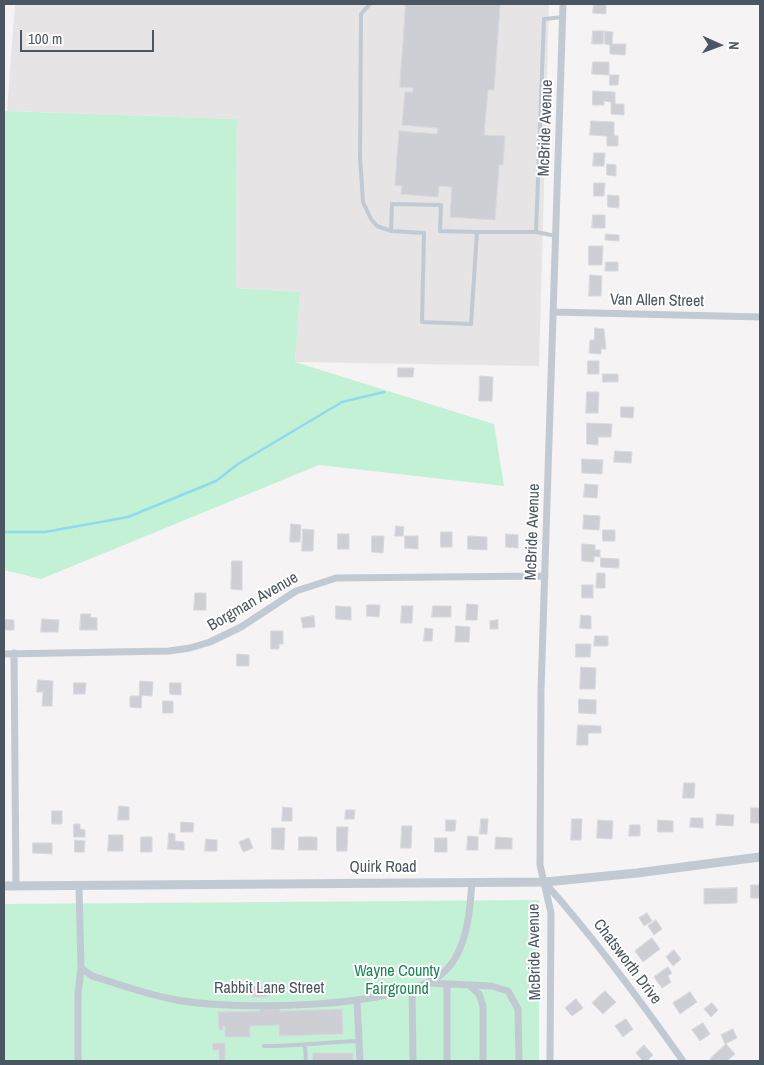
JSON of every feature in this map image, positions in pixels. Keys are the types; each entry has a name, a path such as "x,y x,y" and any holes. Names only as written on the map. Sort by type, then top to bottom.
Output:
{"street":[{"name":"McBride Avenue","path":"550,1061 551,913 540,865 540,768 563,4"},
{"name":"Van Allen Street","path":"553,312 760,317"},
{"name":"Borgman Avenue","path":"4,654 169,651 190,648 229,633 296,590 336,578 545,576"},
{"path":"14,654 16,885"},
{"name":"Quirk Road","path":"4,886 545,882 637,874 760,857"},
{"name":"Rabbit Lane Street","path":"81,968 92,976 172,999 190,1002 250,1005 357,1002 428,983 449,967 460,948 471,900 472,882"},
{"name":"Chatsworth Drive","path":"545,882 577,918 617,969 683,1061"},
{"path":"78,1061 78,994 81,968 79,886"},
{"path":"428,983 500,987 508,991 518,1008 519,1061"},
{"path":"447,984 447,1061"},
{"path":"469,985 479,994 483,1006 483,1061"},
{"path":"412,988 413,1061"},
{"path":"357,1002 360,1061"}],"lane":[{"path":"370,4 361,14 360,157 363,202 370,219 377,226 391,231 424,233 422,322 471,324 477,232"},
{"path":"536,232 544,19 563,17"},
{"path":"391,231 392,204 441,205 440,231 536,232 556,236"},
{"path":"264,1046 305,1046 314,1042 360,1041"},
{"path":"305,1046 306,1061"}],"shaded area":[{"path":"15,4 549,4 539,366 295,362 300,292 236,288 237,119 7,111"}],"green space":[{"path":"4,111 237,119 236,288 300,292 295,362 494,424 504,486 319,465 41,579 4,570"},
{"name":"Wayne County Fairground","path":"539,900 539,1061 4,1061 4,904"}],"building":[{"path":"406,4 500,4 494,90 488,90 484,135 505,136 503,165 499,165 495,220 450,217 452,187 439,186 438,197 401,194 402,186 395,185 399,131 437,134 438,128 402,125 405,92 413,92 413,88 400,87"},
{"path":"594,4 606,4 606,14 593,13"},
{"path":"593,31 604,31 603,44 592,44"},
{"path":"605,31 613,32 612,44 626,44 625,55 610,54 610,45 605,44"},
{"path":"593,62 609,62 609,75 592,74"},
{"path":"610,75 619,75 618,85 610,85"},
{"path":"593,91 615,92 615,104 624,104 624,115 611,114 611,102 604,101 604,105 593,105"},
{"path":"591,121 614,122 614,136 618,136 618,146 607,146 607,136 590,135"},
{"path":"594,153 605,153 604,166 593,166"},
{"path":"607,164 616,165 616,176 607,175"},
{"path":"594,183 605,183 604,196 594,196"},
{"path":"608,195 619,196 619,208 608,207"},
{"path":"593,215 605,215 605,228 592,228"},
{"path":"606,234 619,235 619,241 605,240"},
{"path":"589,246 603,246 602,265 589,265"},
{"path":"606,262 618,262 618,271 605,271"},
{"path":"590,275 602,276 601,296 589,296"},
{"path":"595,328 604,329 606,349 601,349 601,354 589,353 590,340 594,340"},
{"path":"588,361 599,361 599,374 588,374"},
{"path":"398,368 414,368 413,377 398,377"},
{"path":"603,374 618,374 618,382 603,382"},
{"path":"480,376 493,377 492,401 479,401"},
{"path":"587,392 599,392 598,413 586,413"},
{"path":"621,407 634,407 633,418 621,417"},
{"path":"587,423 612,424 611,437 598,437 598,445 587,444"},
{"path":"615,451 632,452 631,463 614,462"},
{"path":"582,459 603,460 602,474 582,473"},
{"path":"585,484 598,485 597,498 584,497"},
{"path":"584,515 600,516 599,530 583,529"},
{"path":"291,524 301,525 300,542 290,542"},
{"path":"396,526 404,527 403,536 395,536"},
{"path":"303,529 314,530 313,551 302,551"},
{"path":"603,530 615,530 615,541 603,541"},
{"path":"441,532 452,532 452,547 441,547"},
{"path":"338,534 349,534 349,549 338,549"},
{"path":"506,534 518,535 518,548 506,547"},
{"path":"372,536 384,536 383,553 372,552"},
{"path":"405,536 418,536 418,549 405,548"},
{"path":"468,536 487,537 487,550 468,549"},
{"path":"582,544 595,545 595,550 600,550 600,557 594,556 594,562 582,561"},
{"path":"601,558 619,559 619,568 601,567"},
{"path":"232,561 242,561 242,590 231,589"},
{"path":"597,573 605,573 605,588 596,588"},
{"path":"582,585 593,585 593,598 582,598"},
{"path":"195,593 206,593 206,610 194,610"},
{"path":"467,604 478,605 477,620 466,620"},
{"path":"367,605 380,605 379,617 367,616"},
{"path":"336,606 351,607 351,620 336,619"},
{"path":"402,606 413,606 412,623 401,623"},
{"path":"433,606 451,606 451,617 432,617"},
{"path":"81,614 91,614 90,617 97,618 97,630 80,630"},
{"path":"581,615 591,616 591,629 580,628"},
{"path":"314,616 315,627 303,628 301,618"},
{"path":"4,619 14,620 14,630 4,630"},
{"path":"42,619 59,620 58,632 41,632"},
{"path":"498,620 498,629 490,629 490,621"},
{"path":"456,626 470,627 469,642 455,642"},
{"path":"425,628 433,629 432,641 424,641"},
{"path":"271,631 283,631 283,644 279,644 279,649 271,649"},
{"path":"595,636 608,636 608,646 594,646"},
{"path":"576,644 591,644 590,657 576,657"},
{"path":"237,654 249,655 249,666 237,666"},
{"path":"581,667 596,668 595,689 580,689"},
{"path":"38,680 53,681 52,706 42,706 43,692 37,692"},
{"path":"140,681 153,682 152,696 142,695 141,708 130,707 130,696 139,696"},
{"path":"74,683 86,683 85,694 74,694"},
{"path":"170,683 181,683 181,695 170,694"},
{"path":"579,699 596,700 596,714 579,713"},
{"path":"163,701 173,701 173,713 163,713"},
{"path":"578,725 601,726 601,733 588,733 588,745 577,745"},
{"path":"684,783 695,783 694,798 683,798"},
{"path":"119,806 129,807 129,820 118,820"},
{"path":"283,807 292,808 292,821 282,821"},
{"path":"751,808 760,808 760,823 751,823"},
{"path":"346,810 355,810 354,819 345,819"},
{"path":"52,811 62,811 62,824 52,824"},
{"path":"717,814 734,815 733,826 716,825"},
{"path":"691,818 703,818 703,828 690,827"},
{"path":"481,819 488,819 487,834 480,834"},
{"path":"572,819 582,819 581,840 571,840"},
{"path":"446,820 456,820 455,831 446,831"},
{"path":"598,820 613,821 612,839 597,838"},
{"path":"658,820 673,821 673,832 658,832"},
{"path":"181,822 194,823 193,832 181,832"},
{"path":"74,824 80,824 80,829 85,830 85,837 74,837"},
{"path":"630,825 640,825 640,836 629,836"},
{"path":"402,826 412,826 411,848 401,848"},
{"path":"337,827 348,827 347,851 337,851"},
{"path":"272,828 285,828 284,850 272,849"},
{"path":"169,833 175,834 175,841 184,842 184,850 168,849"},
{"path":"109,835 123,835 123,851 108,851"},
{"path":"468,836 478,837 478,850 467,850"},
{"path":"141,837 152,837 152,852 141,852"},
{"path":"299,837 317,837 317,850 299,850"},
{"path":"496,837 512,838 512,849 495,849"},
{"path":"249,838 253,848 243,852 239,842"},
{"path":"435,838 447,838 447,852 435,852"},
{"path":"206,839 217,840 217,851 205,851"},
{"path":"75,840 85,841 84,852 75,852"},
{"path":"33,843 52,843 52,854 33,853"},
{"path":"751,885 760,885 760,898 751,898"},
{"path":"737,888 737,903 704,904 704,889"},
{"path":"647,913 652,921 644,926 639,918"},
{"path":"656,920 662,929 654,935 648,926"},
{"path":"652,938 660,949 643,962 635,951"},
{"path":"674,950 681,959 673,966 666,957"},
{"path":"668,967 672,973 668,976 671,982 662,988 654,977"},
{"path":"253,986 267,986 268,997 253,997"},
{"path":"605,991 616,1002 603,1014 592,1003"},
{"path":"690,992 697,1002 680,1014 673,1003"},
{"path":"576,999 583,1008 572,1016 565,1008"},
{"path":"712,1003 718,1010 711,1017 704,1009"},
{"path":"280,1007 280,1011 342,1009 343,1034 279,1036 279,1025 250,1026 250,1037 225,1037 225,1026 223,1026 223,1030 219,1030 218,1012 260,1011 259,1008"},
{"path":"626,1019 633,1029 623,1037 615,1026"},
{"path":"703,1023 710,1034 700,1041 692,1030"},
{"path":"733,1029 737,1038 725,1044 721,1035"},
{"path":"213,1043 225,1043 225,1061 219,1061 219,1050 213,1050"},
{"path":"726,1044 735,1054 727,1061 712,1061 710,1059"},
{"path":"644,1045 653,1055 647,1061 643,1061 636,1053"},
{"path":"313,1053 353,1053 353,1061 313,1061"}],"waterway":[{"path":"4,532 45,532 128,517 216,481 238,464 342,402 384,392"}]}
